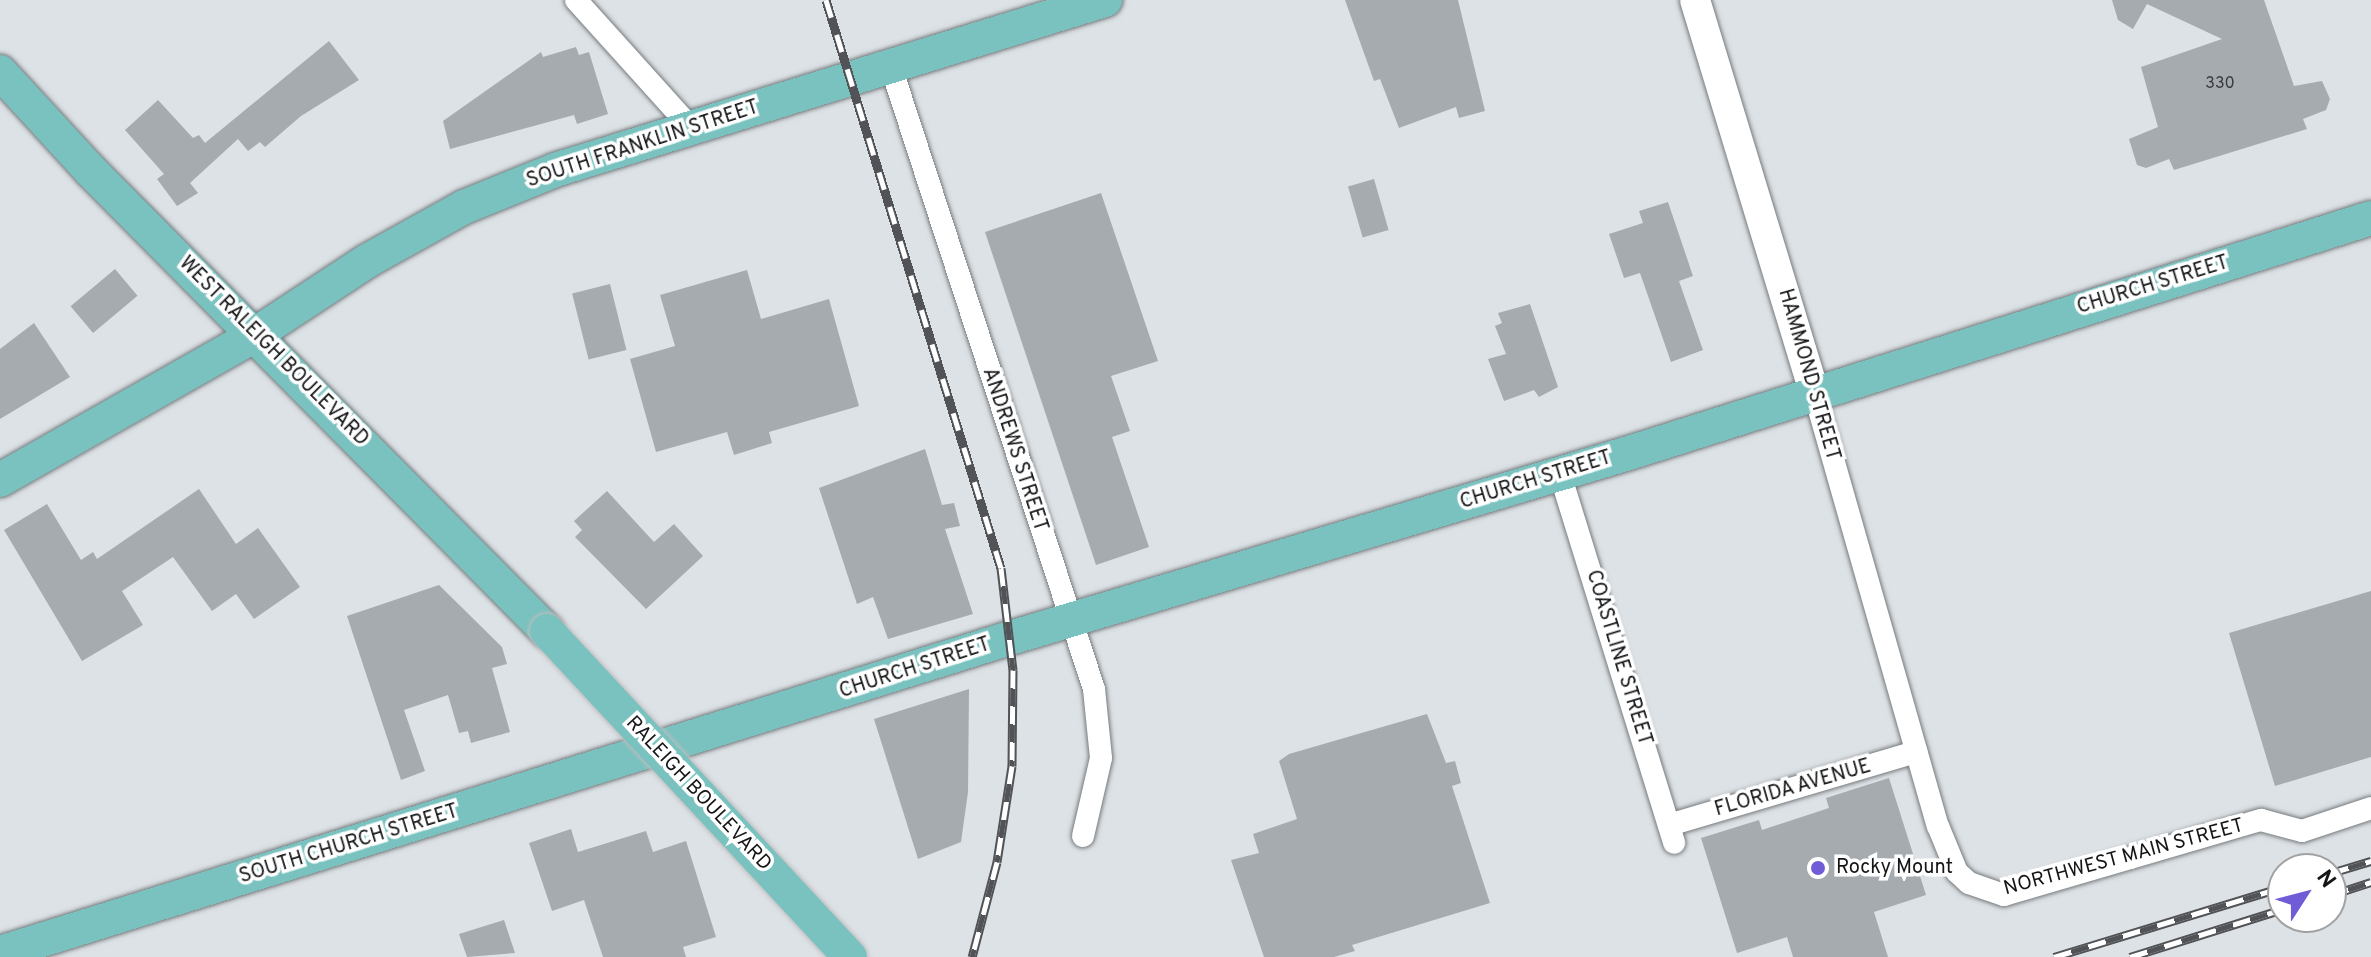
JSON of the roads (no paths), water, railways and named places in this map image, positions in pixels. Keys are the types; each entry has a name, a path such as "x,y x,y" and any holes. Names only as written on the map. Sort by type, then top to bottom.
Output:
{"main road":[{"name":"SOUTH FRANKLIN STREET","path":"8,471 253,336 367,261 464,207 555,170 1105,0"},
{"name":"WEST RALEIGH BOULEVARD","path":"0,72 253,336 401,478 547,631"},
{"name":"CHURCH STREET","path":"698,737 1560,474 2371,218"},
{"name":"RALEIGH BOULEVARD","path":"547,631 850,957"},
{"name":"SOUTH CHURCH STREET","path":"0,953 698,737"}],"street":[{"path":"576,0 692,129"},
{"name":"HAMMOND STREET","path":"1695,0 1814,392 1916,752"},
{"name":"ANDREWS STREET","path":"891,67 1101,717 1101,758 1083,836"},
{"name":"COASTLINE STREET","path":"1560,474 1672,834"},
{"name":"NORTHWEST MAIN STREET","path":"1916,752 1957,872 1985,892 2004,895 2261,820 2302,831 2371,808"},
{"name":"FLORIDA AVENUE","path":"1672,834 1916,752"}],"railway":[{"path":"826,0 1001,568 1013,670 1012,766 997,862 972,957"},
{"path":"2347,868 2371,861"},
{"path":"2347,890 2371,882"},
{"path":"2054,957 2267,892"},
{"path":"2130,957 2267,914"}],"place":[{"name":"Rocky Mount","path":"1818,868"}]}
